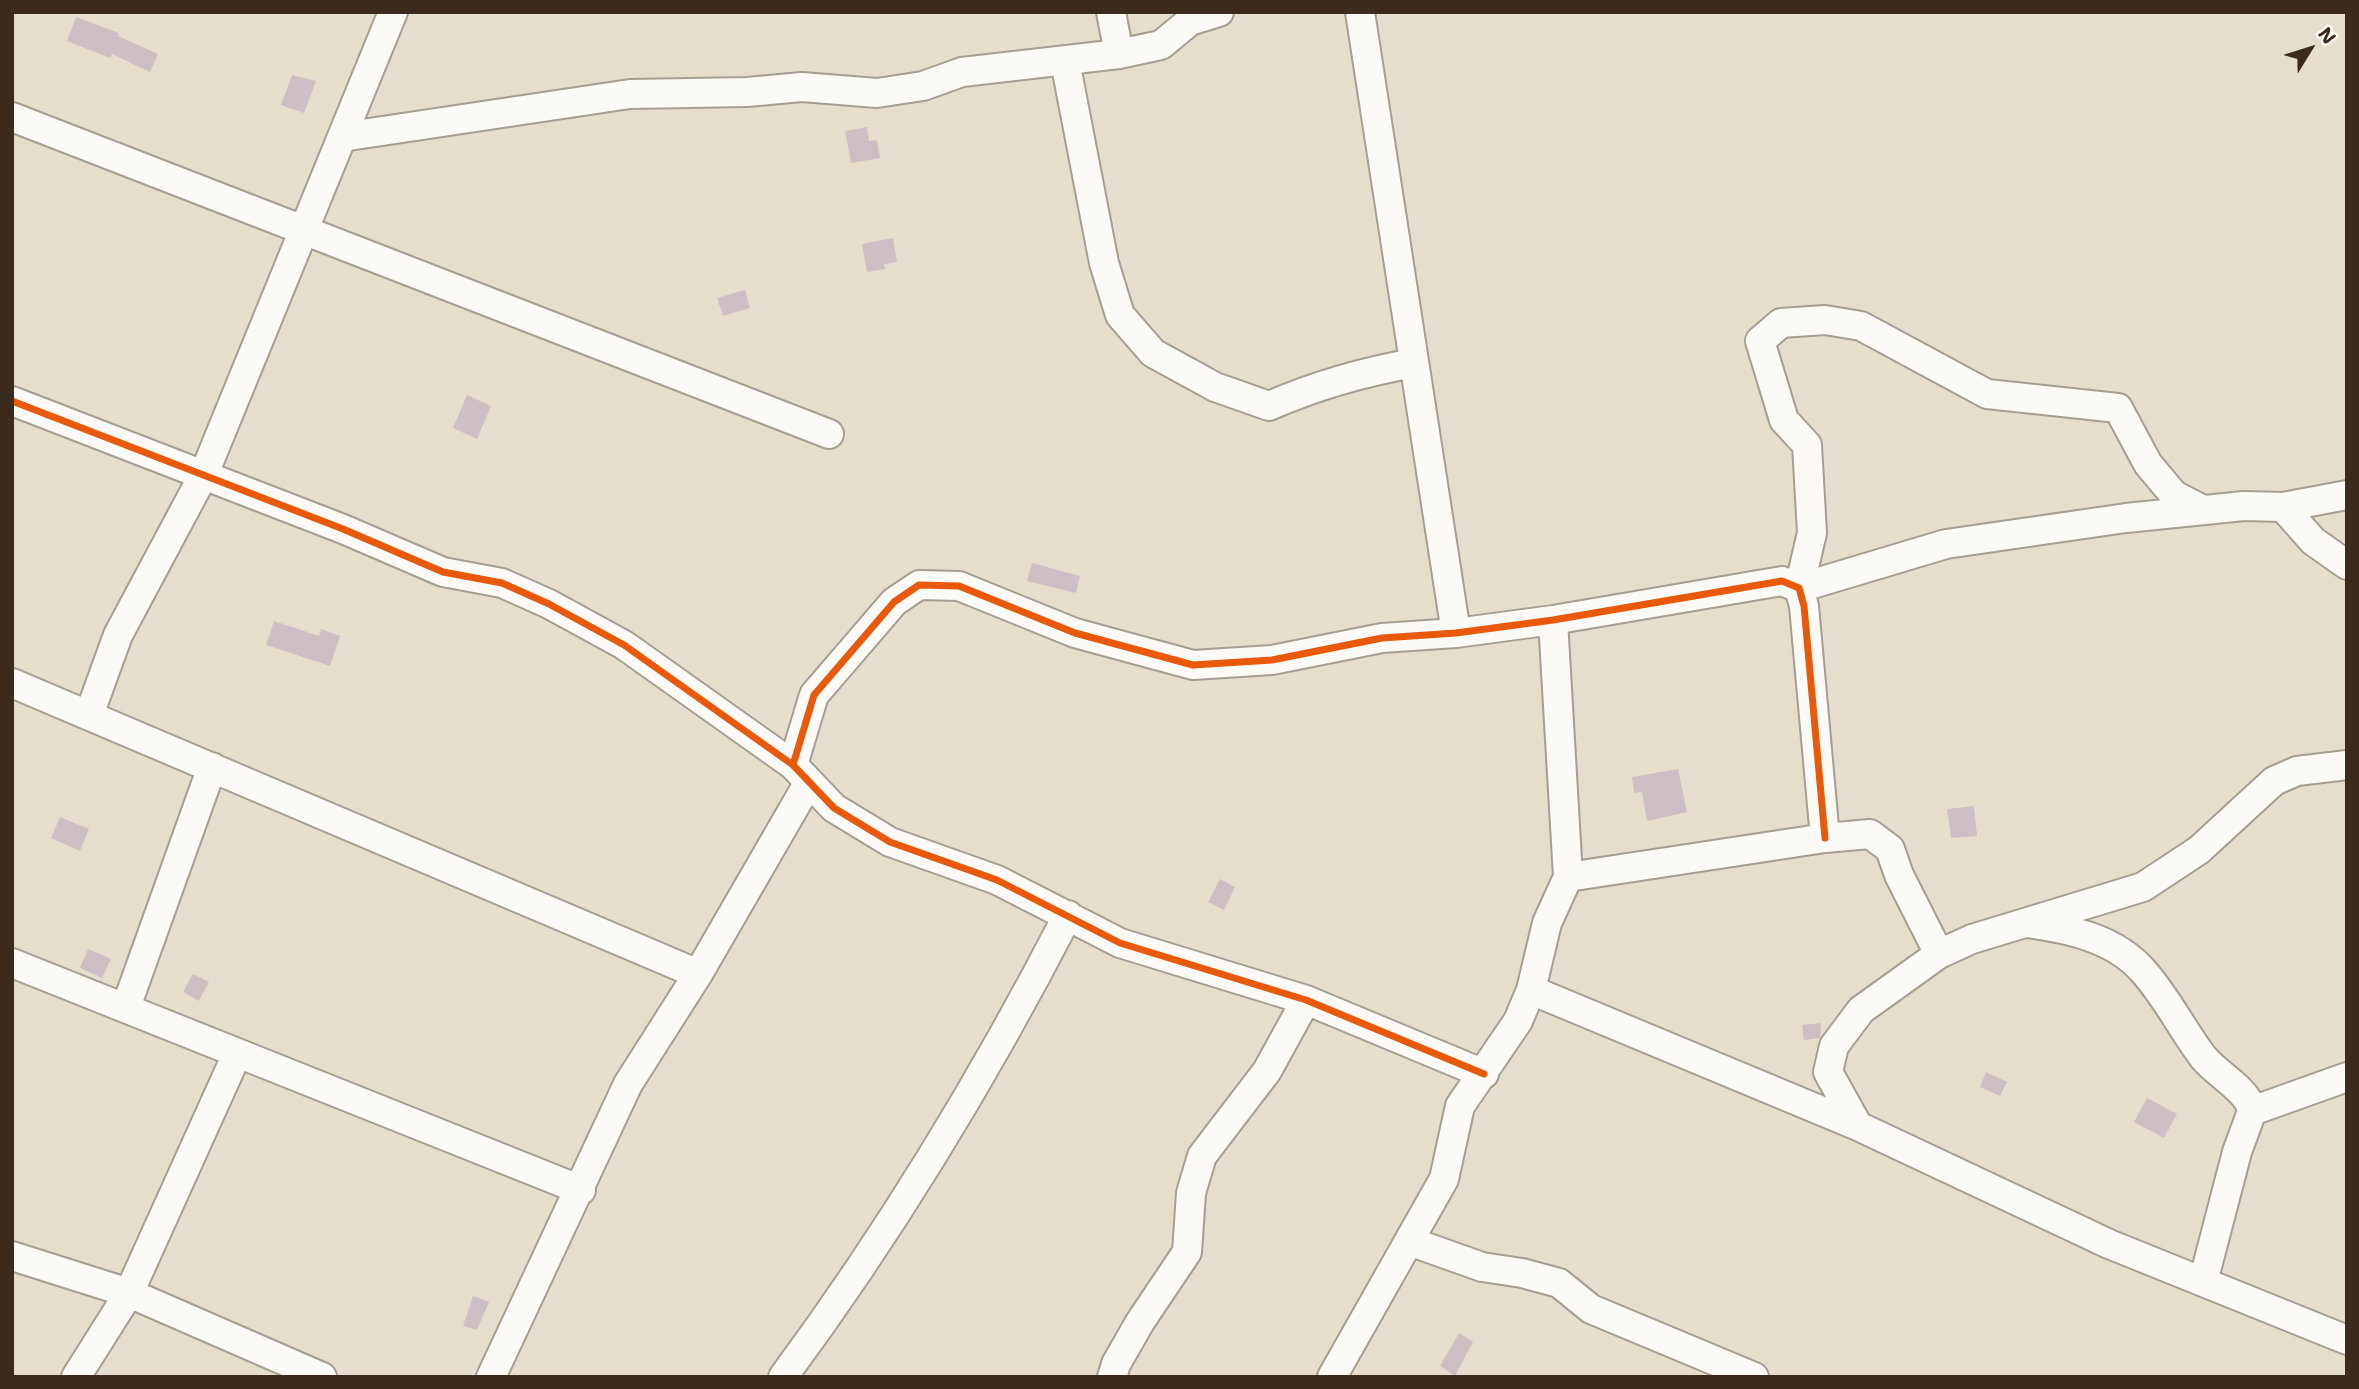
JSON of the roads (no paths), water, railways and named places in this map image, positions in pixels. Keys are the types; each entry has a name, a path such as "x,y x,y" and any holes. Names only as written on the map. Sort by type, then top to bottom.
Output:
{"street":[{"path":"89,715 118,635 204,474 393,12"},
{"path":"1111,12 1119,54"},
{"path":"342,137 630,94 747,92 802,87 877,93 923,86 962,72 1119,54 1161,44 1190,21 1219,12"},
{"path":"1360,12 1456,633"},
{"path":"1065,61 1104,263 1120,315 1153,353 1216,387 1269,406 1309,388 1362,372 1414,363"},
{"path":"12,117 829,434"},
{"path":"1825,838 1804,606 1799,588 1812,533 1807,445 1784,420 1760,341 1781,323 1825,320 1861,326 1987,394 2118,408 2148,464 2174,495 2203,510"},
{"path":"12,401 204,474 443,572 502,583 549,604 624,645 801,774 834,808 890,842 997,880 1120,943 1306,1000 1484,1074"},
{"path":"491,1377 628,1084 698,974 801,774 814,695 894,603 919,585 958,586 1075,634 1193,664 1272,660 1382,638 1456,633 1553,620 1782,581 1799,588 1946,544 2203,510 2244,506 2283,507 2347,495"},
{"path":"2283,507 2313,541 2347,565"},
{"path":"1332,1377 1444,1179 1460,1106 1506,1042 1531,989 1547,923 1568,877 1553,620"},
{"path":"12,683 698,974"},
{"path":"1858,1126 1828,1072 1834,1046 1861,1010 1939,954 1972,939 2144,887 2199,849 2274,781 2297,771 2347,765"},
{"path":"126,1007 212,767"},
{"path":"1568,877 1825,838 1870,834 1890,849 1899,876 1939,954"},
{"path":"783,1377 845,1293 949,1129 1010,1028 1068,915"},
{"path":"2024,922 2080,934 2105,942 2125,954 2144,971 2206,1060 2245,1096 2252,1111 2237,1152 2203,1282"},
{"path":"12,963 580,1190"},
{"path":"1531,989 1858,1126 2109,1244 2347,1340"},
{"path":"1112,1377 1116,1364 1140,1322 1187,1252 1191,1193 1202,1156 1267,1071 1306,1000"},
{"path":"76,1377 129,1293 237,1054"},
{"path":"2252,1111 2347,1077"},
{"path":"1409,1241 1482,1267 1559,1283 1591,1309 1754,1377"},
{"path":"12,1256 129,1293 322,1377"}]}
